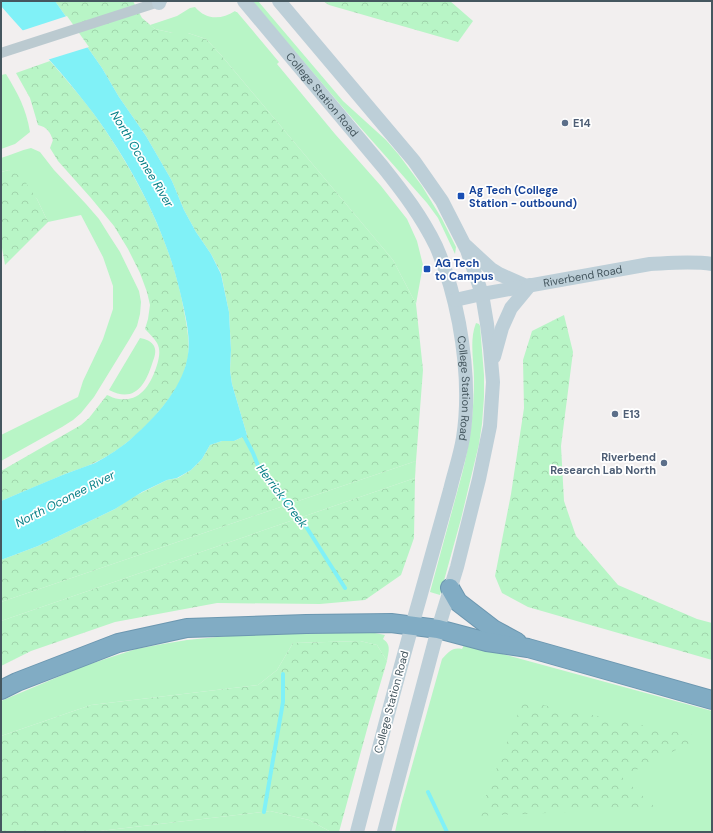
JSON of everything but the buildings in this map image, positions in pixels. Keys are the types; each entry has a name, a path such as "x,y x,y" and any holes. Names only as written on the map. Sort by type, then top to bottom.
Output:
{"highway":[{"path":"450,588 458,602 493,629 528,648"},
{"path":"1,690 17,682 118,643 187,628 391,623 438,629 487,642 528,648 712,700"}],"main road":[{"name":"College Station Road","path":"244,1 405,194 436,246 447,273 455,300 463,345 466,373 466,405 463,439 356,832"},
{"path":"279,1 414,161 442,202 467,250 482,294 487,324 493,382 490,426 480,479 384,832"},
{"path":"463,243 491,269 499,274 528,286 511,308 502,328 492,367"},
{"name":"Riverbend Road","path":"455,300 650,264 676,262 712,264"}],"street":[{"path":"1,53 160,2"}],"green space":[{"path":"55,1 133,1 142,18 155,29 173,33 188,33 206,39 393,260 416,304 423,370 416,461 1,602 1,560 38,546 115,509 131,498 167,480 178,478 191,470 202,459 210,445 222,441 234,441 247,435 232,384 230,370 231,350 229,312 221,273 211,254 196,232 184,210 172,181 146,136 119,97 102,68"},
{"path":"252,1 258,1 343,101 386,140 399,155 422,186 442,219 456,247 455,254 438,218 427,203"},
{"path":"323,1 450,1 473,21 458,42 329,5"},
{"path":"195,7 204,14 214,17 224,16 235,11 237,12 279,62 277,64 335,134 381,186 407,219 417,241 423,265 416,304 393,260 206,39 188,33 173,33 155,29 150,25 177,16 190,8"},
{"path":"50,61 71,85 107,132 122,155 149,205 170,258 178,284 189,343 188,356 183,375 166,403 137,434 123,446 92,464 1,501 1,471 81,425 89,418 107,395 117,399 127,399 139,395 152,379 159,354 157,343 145,329 150,305 140,273 128,249 114,226 58,161 50,148 53,140 51,135 48,130 38,125 30,98 16,73"},
{"path":"6,74 21,102 30,132 15,144 1,149 1,75"},
{"path":"31,148 40,152 54,170 99,219 120,252 139,291 141,302 140,314 137,326 129,340 94,397 81,413 62,427 1,461 1,435 78,397 83,381 103,339 113,309 113,286 103,257 81,215 48,222 37,199 9,170 1,172 1,158"},
{"path":"9,170 22,177 37,199 48,222 5,265 1,242 1,172"},
{"path":"564,315 573,352 561,446 564,501 576,536 618,585 697,619 712,623 712,660 528,607 502,593 495,576 511,494 524,408 523,360 532,331"},
{"path":"476,323 480,326 484,375 482,424 479,444 461,519 440,595 430,592 462,474 469,439 474,391 472,344"},
{"path":"140,338 151,343 155,350 154,360 146,379 137,390 132,393 125,395 109,390"},
{"path":"416,461 415,478 1,621 1,602"},
{"path":"415,478 414,538 401,575 365,600 320,604 217,603 115,622 31,651 1,666 1,621"},
{"path":"370,632 385,635 383,639 388,644 389,649 387,661 377,645 360,641 293,643 277,670 258,685 91,705 1,736 1,701 84,666 136,649 187,640 238,635"},
{"path":"360,641 377,645 387,661 339,832 331,832 309,820 270,811 91,832 1,832 1,736 91,705 258,685 277,670 293,643"},
{"path":"464,645 499,653 712,711 712,832 395,832 401,805 442,659 453,649 462,649"},
{"path":"523,701 702,737 622,777 656,808 478,816"},
{"path":"270,811 309,820 331,832 91,832"}],"water":[{"name":"North Oconee River","path":"1,1 55,1 102,68 119,97 146,136 172,181 184,210 196,232 211,254 221,274 229,312 231,350 230,370 232,384 247,435 234,441 222,441 210,445 202,459 191,470 177,478 167,480 142,492 115,509 38,546 1,560 1,501 95,463 115,451 129,440 150,421 173,392 184,371 189,343 186,317 173,266 153,214 127,163 96,116 60,72 1,6"}],"pier":[{"path":"67,16 89,47 47,60 21,31"}],"waterway":[{"name":"Herrick Creek","path":"242,432 259,468 271,480 305,525 345,588"},
{"path":"264,812 283,702 283,674"},
{"name":"Herrick Creek","path":"428,792 447,832"}],"place":[{"name":"E14","path":"565,123"},
{"name":"Ag Tech (College Station - outbound)","path":"461,196"},
{"name":"AG Tech to Campus","path":"427,269"},
{"name":"E13","path":"615,414"},
{"name":"Riverbend Research Lab North","path":"664,463"}]}
